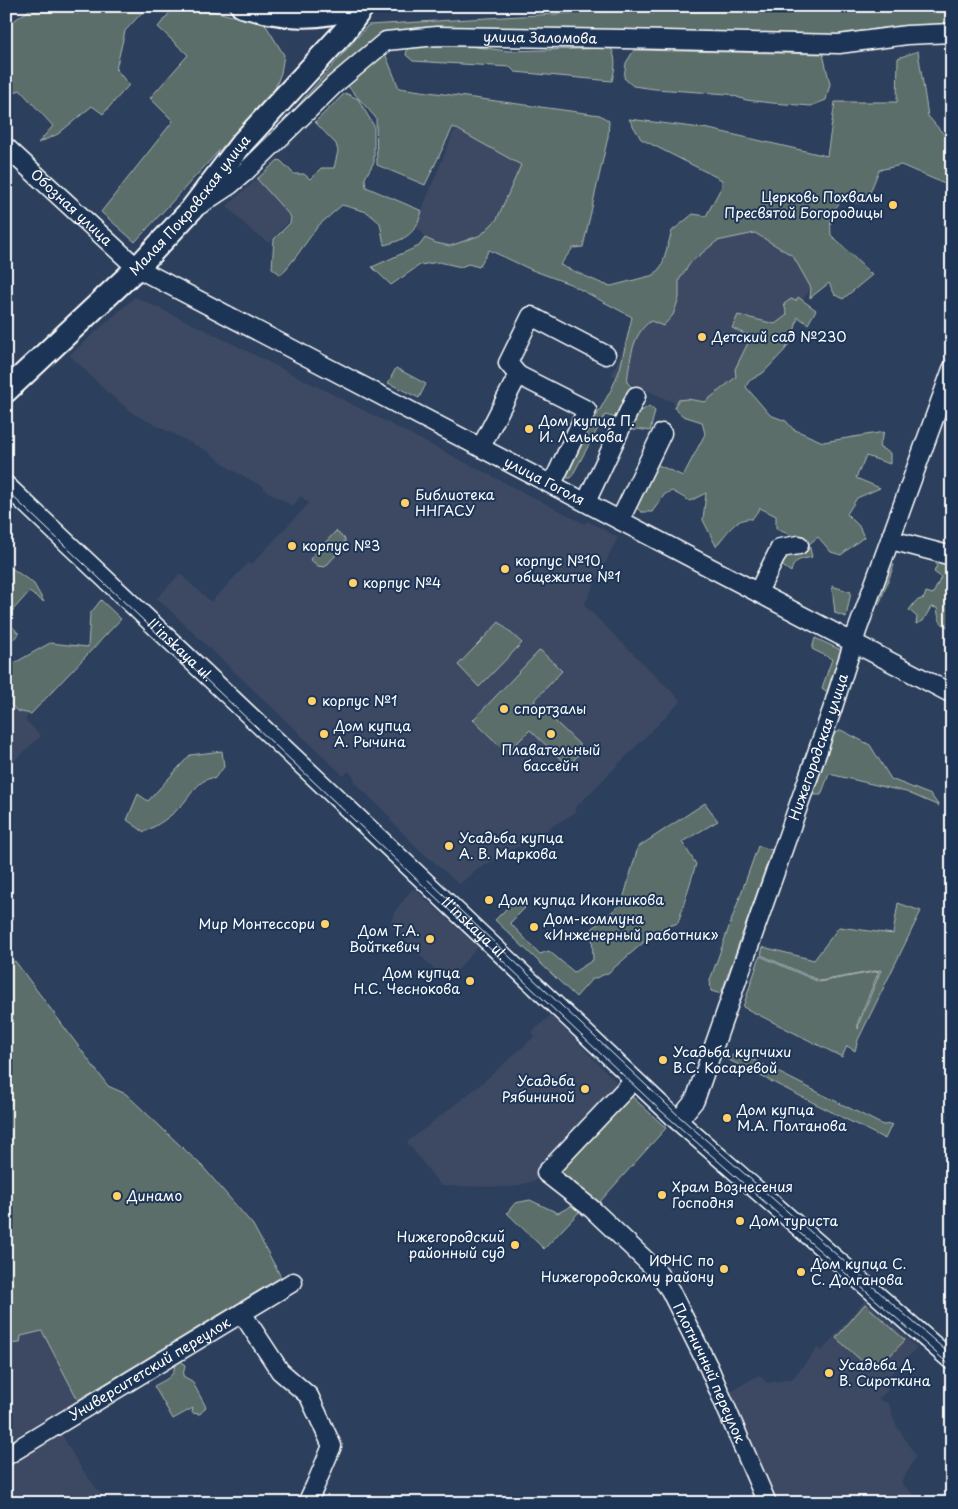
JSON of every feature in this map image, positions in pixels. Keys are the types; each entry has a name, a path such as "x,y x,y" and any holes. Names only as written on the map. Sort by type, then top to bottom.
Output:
{"main road":[{"path":"242,6 280,14 307,17 338,14 358,6"},
{"name":"Малая Покровская улица","path":"6,391 137,268 191,210 242,143 344,32 363,6"}],"street":[{"name":"улица Заломова","path":"191,210 230,186 335,84 386,41 437,36 838,44 907,35 952,33"},
{"name":"Обозная улица","path":"9,155 137,268"},
{"name":"улица Гоголя","path":"137,268 952,694"},
{"path":"552,484 587,410 518,375 508,362 531,316 606,355"},
{"name":"Нижегородская улица","path":"678,1121 695,1100 832,710 853,641 952,369"},
{"path":"481,447 518,375"},
{"path":"586,502 636,396"},
{"path":"620,520 662,433"},
{"name":"Il'inskaya ul.","path":"6,485 678,1121 952,1361"},
{"path":"891,540 952,556"},
{"path":"758,592 780,548 799,545"},
{"name":"Плотничный переулок","path":"634,1080 546,1173 592,1209 655,1269 670,1290 698,1344 768,1503"},
{"name":"Университетский переулок","path":"6,1456 293,1282"},
{"path":"242,1313 280,1371 309,1396 332,1446 307,1503"}],"shaded area":[{"path":"35,6 148,6 125,31 116,69 129,85 103,114 92,106 58,134 38,143 53,126 20,90 10,94 6,90 6,32 9,24"},
{"path":"175,6 192,6 265,24 284,55 281,73 274,91 135,242 101,212 173,121 150,98 188,55 158,27"},
{"path":"691,6 952,6 952,26 830,38 398,34 245,166 368,25"},
{"path":"453,44 508,51 611,48 615,60 614,72 612,81 515,72 510,67 413,61 406,55 408,45"},
{"path":"634,50 823,54 830,84 826,100 811,106 746,100 728,94 633,86 624,78 626,63"},
{"path":"384,51 399,88 600,115 609,121 608,137 583,247 573,248 560,265 611,286 654,275 662,265 672,231 693,214 706,216 722,186 722,180 641,139 629,119 709,129 827,156 835,102 897,102 898,58 918,51 928,116 952,144 952,187 901,165 879,170 867,200 860,203 842,200 832,216 831,235 872,275 843,299 835,295 829,283 810,298 811,288 793,256 755,233 717,241 691,262 679,280 679,298 673,315 663,326 651,321 640,333 633,348 627,382 634,389 632,405 640,412 649,406 655,411 650,431 638,429 634,431 625,420 605,415 571,478 562,478 612,388 620,369 632,317 570,284 532,270 489,250 479,267 468,264 461,267 439,262 420,265 391,285 372,267 419,246 425,238 450,246 481,235 497,219 521,165 453,127 425,185 377,165 376,118 346,84"},
{"path":"345,93 358,99 374,126 374,162 365,178 366,187 422,211 420,219 409,235 384,245 380,223 367,212 342,205 318,226 281,275 272,268 274,239 290,223 291,217 257,179 278,160 294,174 304,174 310,179 321,168 334,168 338,151 336,144 315,122"},
{"path":"454,131 459,131 479,140 522,165 497,219 481,235 450,246 425,238 421,231 415,227"},
{"path":"257,179 292,217 269,243 252,231 227,206"},
{"name":"Детский сад №230","path":"697,223 755,233 793,256 811,288 736,393 711,419 612,375 643,299"},
{"path":"135,297 324,390 585,524 587,521 618,537 584,605 681,701 574,809 576,812 478,869 459,884 420,850 390,820 391,818 353,781 355,778 348,771 344,776 157,598 180,574 211,602 248,563 251,565 309,503 300,496 293,506 263,489 264,487 232,470 209,452 134,414 107,392 70,355"},
{"path":"798,297 816,310 808,324 798,317 792,340 784,351 763,373 749,381 746,387 770,415 786,421 793,429 823,442 884,432 879,447 890,453 890,464 866,456 856,478 880,488 857,498 847,514 859,526 864,537 841,555 831,552 818,537 809,544 812,557 796,562 791,572 777,562 791,535 776,529 776,516 760,508 752,519 746,519 736,524 716,546 703,520 706,493 690,501 672,491 665,494 652,512 641,512 632,503 646,488 656,464 683,476 705,434 702,422 683,416 674,408 678,400 687,399 705,402 736,377 735,369 751,337 732,328 738,315 775,324 787,315 784,304 791,299 796,301"},
{"path":"396,368 426,384 419,398 388,383"},
{"path":"952,515 952,549 940,546"},
{"path":"336,531 345,539 345,545 325,567 318,566 310,559"},
{"path":"933,558 952,562 952,628 940,621 937,608 931,607 923,621 916,624 917,617 909,610 916,601 924,598 926,592 933,594 941,577 934,572 937,565"},
{"path":"890,562 894,565 879,605 875,604"},
{"path":"6,564 34,584 44,602 29,592 6,618"},
{"path":"832,586 851,592 846,617 835,613"},
{"path":"101,600 121,619 31,714 17,711 6,700 6,664 9,666 50,643 88,647 90,614"},
{"path":"6,619 19,634 6,645"},
{"path":"499,622 522,643 479,687 458,665"},
{"path":"815,638 841,650 827,692 822,688 832,659 812,649"},
{"name":"спортзалы","path":"540,650 562,671 534,701 584,749 568,766 530,730 507,753 473,720"},
{"path":"6,682 32,710 25,720 41,736 6,768"},
{"path":"841,730 870,745 891,779 931,795 939,806 906,792 829,774 821,795 813,795 834,734"},
{"path":"222,751 224,767 214,779 211,778 202,782 168,818 144,832 127,820 138,794 148,801 190,755"},
{"path":"705,803 718,821 682,842 696,864 678,923 658,930 608,973 591,980 576,997 495,920 516,899 525,908 510,923 540,954 549,951 574,972 593,960 592,929 622,903 638,847"},
{"path":"758,846 772,850 721,994 711,991 710,980"},
{"path":"413,888 478,947 447,982 390,925 395,911"},
{"path":"898,903 921,911 858,1040 855,1051 847,1046 842,1057 743,1007 760,956 819,982 879,971 858,1022 858,1029 881,970 820,981 761,955 763,947 814,960 839,927 893,934"},
{"name":"Динамо","path":"15,961 108,1086 126,1094 203,1167 253,1225 281,1277 78,1400 42,1331 21,1336 20,1343 6,1344 6,966"},
{"path":"551,1015 625,1091 546,1177 513,1187 441,1186 407,1142 480,1085 535,1036 532,1032"},
{"path":"738,1052 883,1125 892,1124 885,1139 727,1059"},
{"path":"626,1091 666,1128 596,1206 557,1167"},
{"path":"530,1200 558,1213 573,1205 581,1210 544,1249 507,1213 515,1203"},
{"path":"865,1300 917,1348 882,1383 888,1390 878,1399 889,1404 895,1423 916,1456 901,1483 914,1495 910,1503 778,1503 728,1393 759,1375 767,1383 792,1379 818,1348 822,1351"},
{"path":"865,1304 905,1340 882,1364 864,1363 836,1338"},
{"path":"42,1331 78,1400 6,1442 6,1344 20,1343 21,1336"},
{"path":"178,1358 185,1365 183,1376 192,1381 206,1407 200,1414 192,1413 193,1408 173,1419 154,1386 166,1380 173,1373 175,1362"},
{"path":"60,1432 81,1468 108,1503 6,1503 6,1464"}],"tram line":[{"path":"6,490 660,1110 952,1367"},
{"path":"428,880 681,1118 952,1356"}],"place":[{"name":"Церковь Похвалы Пресвятой Богородицы","path":"893,205"},
{"name":"Детский сад №230","path":"702,337"},
{"name":"Дом купца П. И. Лелькова","path":"529,429"},
{"name":"Библиотека ННГАСУ","path":"405,503"},
{"name":"корпус №3","path":"292,546"},
{"name":"корпус №10, общежитие №1","path":"505,569"},
{"name":"корпус №4","path":"353,583"},
{"name":"корпус №1","path":"312,701"},
{"name":"спортзалы","path":"504,709"},
{"name":"Дом купца А. Рычина","path":"324,734"},
{"name":"Плавательный бассейн","path":"551,734"},
{"name":"Усадьба купца А. В. Маркова","path":"449,846"},
{"name":"Дом купца Иконникова","path":"489,900"},
{"name":"Мир Монтессори","path":"325,924"},
{"name":"Дом-коммуна «Инженерный работник»","path":"534,927"},
{"name":"Дом Т.А. Войткевич","path":"430,939"},
{"name":"Дом купца Н.С. Чеснокова","path":"470,981"},
{"name":"Усадьба купчихи В.С. Косаревой","path":"663,1060"},
{"name":"Усадьба Рябининой","path":"585,1089"},
{"name":"Дом купца М.А. Полтанова","path":"727,1118"},
{"name":"Храм Вознесения Господня","path":"662,1195"},
{"name":"Динамо","path":"117,1196"},
{"name":"Дом туриста","path":"740,1221"},
{"name":"Нижегородский районный суд","path":"515,1245"},
{"name":"ИФНС по Нижегородскому району","path":"724,1269"},
{"name":"Дом купца С. С. Долганова","path":"801,1272"},
{"name":"Усадьба Д. В. Сироткина","path":"829,1373"}]}
